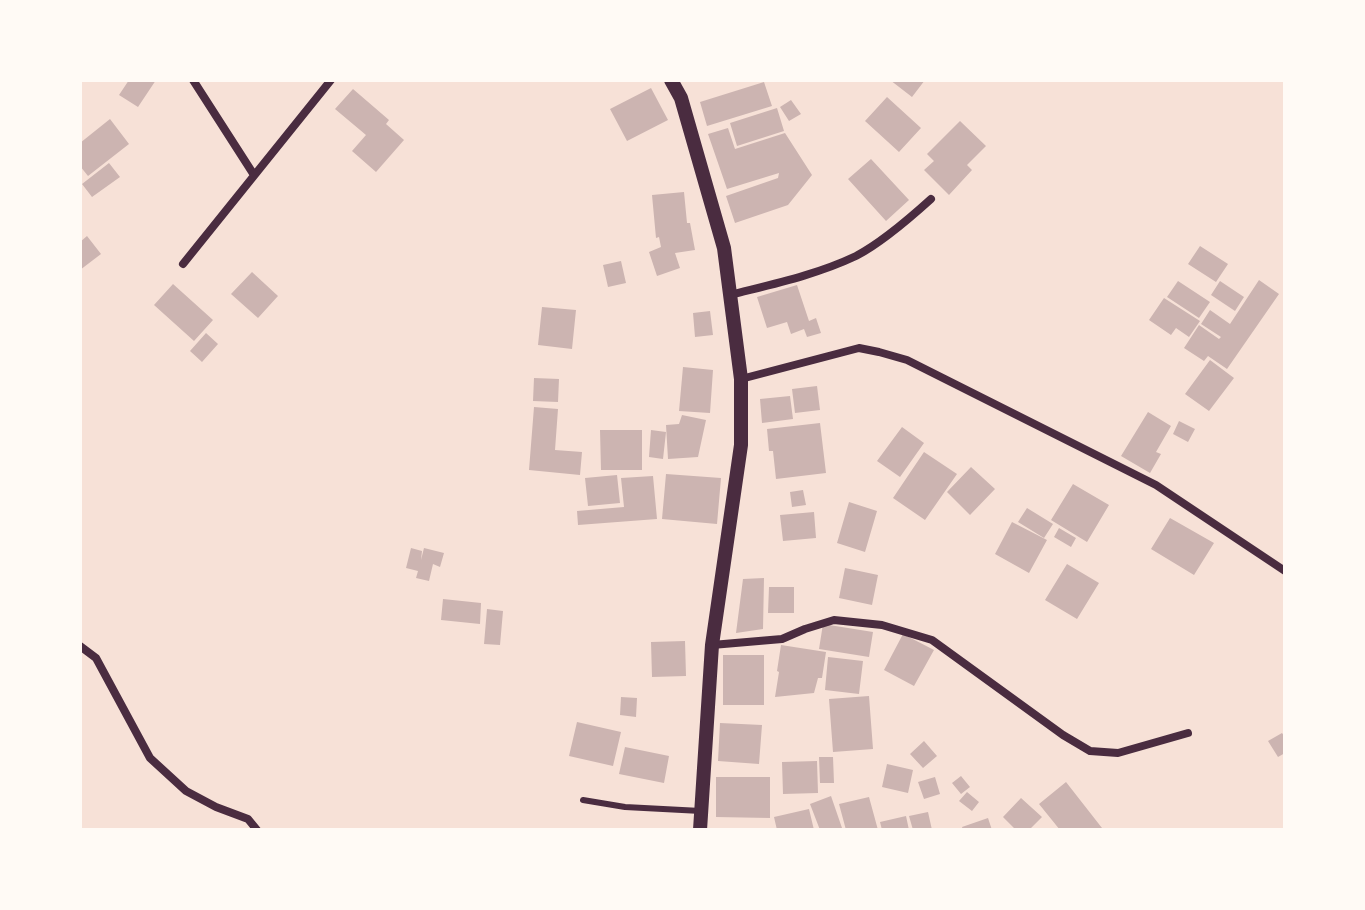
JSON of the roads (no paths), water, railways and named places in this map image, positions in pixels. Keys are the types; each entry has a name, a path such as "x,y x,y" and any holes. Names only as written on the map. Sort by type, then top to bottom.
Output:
{"street":[{"path":"193,80 254,175"},
{"path":"183,264 331,80"},
{"path":"671,80 681,98 724,248 741,379 741,445 712,645 700,830"},
{"path":"730,295 808,275 859,254 904,223 931,199"},
{"path":"741,379 859,348 907,360 1156,485 1285,571"},
{"path":"712,645 782,639 834,620 882,625 932,640 1063,735 1090,751 1118,753 1188,733"},
{"path":"80,646 96,658 150,758 186,791 248,819 257,830"}],"lane":[{"path":"583,800 625,807 701,811"}]}
